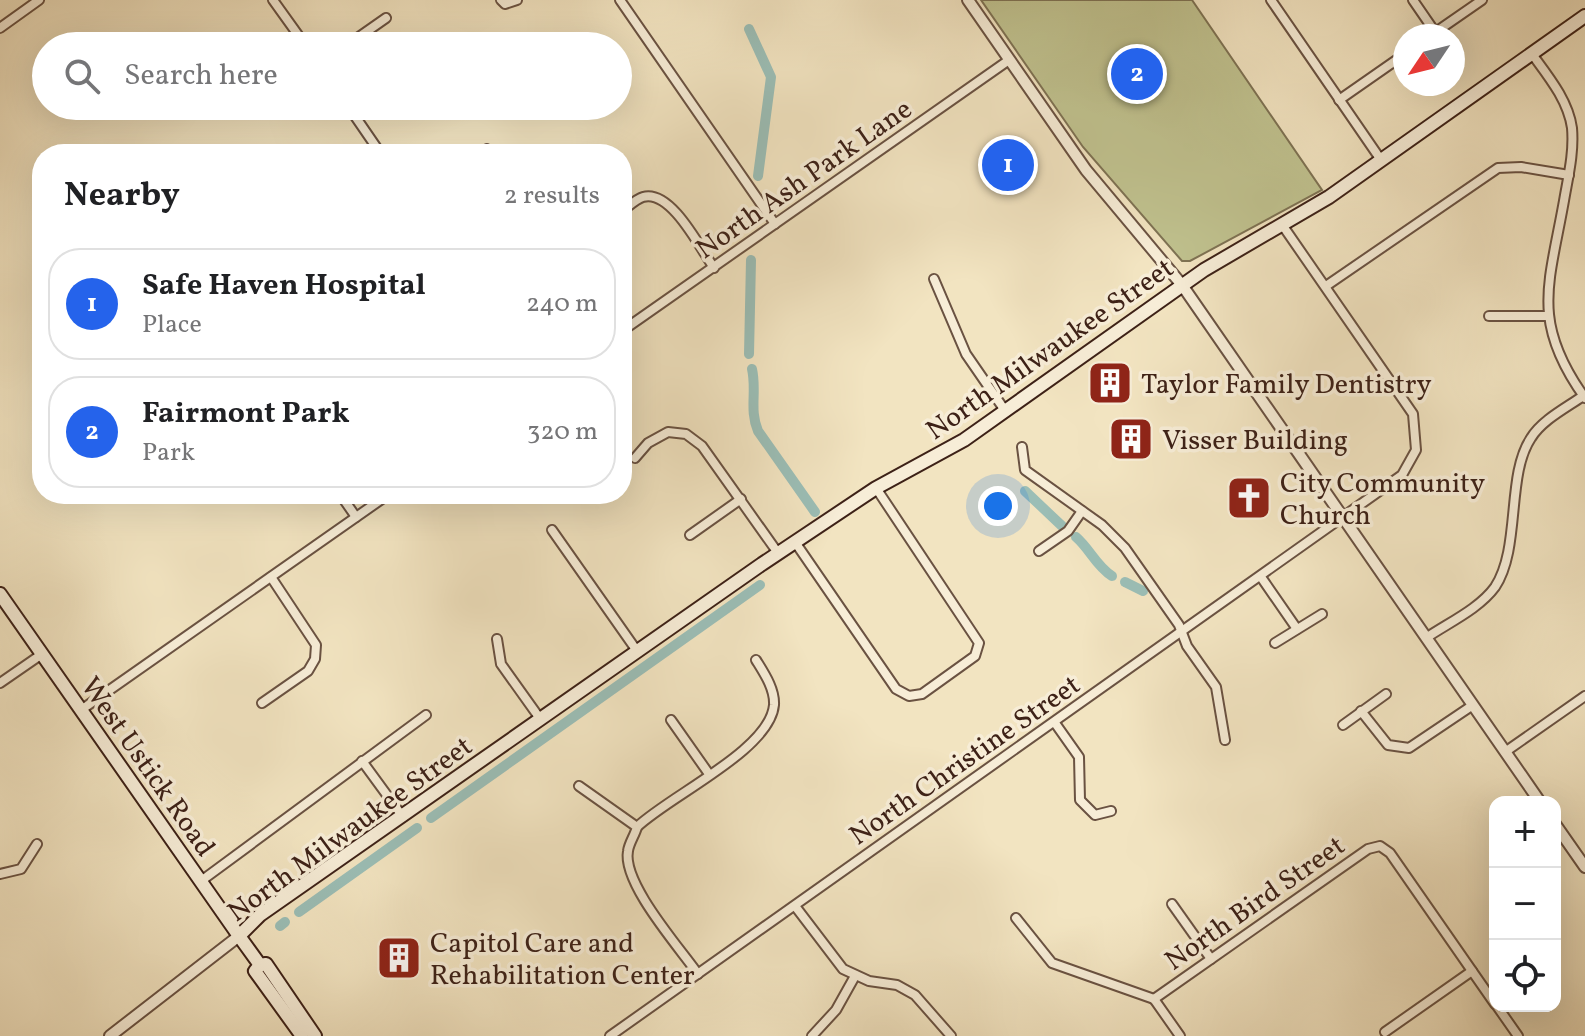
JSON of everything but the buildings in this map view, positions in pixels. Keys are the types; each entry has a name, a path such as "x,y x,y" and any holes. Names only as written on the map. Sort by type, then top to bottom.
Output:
{"main road":[{"name":"North Milwaukee Street","path":"239,936 260,915 778,553 876,488 947,452 1182,285 1283,226 1585,16"},
{"name":"West Ustick Road","path":"0,594 260,965"},
{"name":"West Ustick Road","path":"302,1036 255,971 260,965 266,964 315,1036"}],"street":[{"path":"0,28 39,0"},
{"path":"273,0 296,32"},
{"path":"501,0 505,4 517,0"},
{"path":"620,0 775,224"},
{"path":"968,0 1086,170 1182,285 1536,796"},
{"path":"1271,0 1381,160"},
{"path":"1413,0 1427,24"},
{"path":"1447,24 1482,0"},
{"path":"366,32 386,18"},
{"path":"1426,638 1484,599 1496,585 1505,563 1523,458 1530,439 1584,397 1562,366 1552,343 1547,316 1569,175 1572,126 1559,93 1532,54"},
{"name":"North Ash Park Lane","path":"632,324 1009,60"},
{"path":"1339,100 1393,62"},
{"path":"358,120 374,144"},
{"path":"1326,286 1476,179 1498,168 1521,167 1569,175"},
{"path":"632,204 642,197 656,196 668,202 714,268"},
{"name":"North Christine Street","path":"610,1036 1402,475 1416,450 1417,429 1404,397 1283,226"},
{"path":"934,279 966,354 1006,412"},
{"path":"1489,316 1547,316"},
{"path":"635,458 658,436 668,432 686,434 702,446 778,553"},
{"path":"1022,447 1025,470 1082,511 1125,548 1182,632 1221,697 1225,740"},
{"path":"795,542 896,689 909,696 922,694 975,656 979,643 876,488"},
{"path":"690,535 741,499"},
{"path":"347,504 356,517"},
{"path":"81,710 375,504"},
{"path":"1039,551 1068,531 1082,511"},
{"path":"552,530 637,651"},
{"path":"262,703 308,671 315,659 316,645 271,577"},
{"path":"1261,577 1297,629"},
{"path":"1275,643 1322,614"},
{"path":"497,639 501,664 541,720"},
{"path":"0,683 42,654"},
{"path":"698,974 637,888 629,869 628,851 637,827 751,744 766,726 774,705 769,681 756,660"},
{"path":"1343,725 1386,694"},
{"path":"1505,752 1585,696"},
{"path":"1361,711 1388,745 1409,748 1473,705"},
{"path":"201,881 426,715"},
{"path":"671,720 709,774"},
{"path":"1055,723 1079,757 1080,800 1095,815 1111,811"},
{"path":"362,761 403,817"},
{"path":"579,786 637,827"},
{"path":"1561,833 1585,867"},
{"path":"0,874 21,869 37,844"},
{"name":"North Bird Street","path":"1154,999 1368,849 1380,846 1390,853 1472,971"},
{"path":"1172,904 1211,959"},
{"path":"795,906 833,960 855,976 897,985 915,995 951,1036"},
{"path":"1016,918 1052,963 1154,999 1180,1036"},
{"name":"North Milwaukee Street","path":"110,1036 239,936"},
{"path":"1385,1032 1472,971 1489,995"},
{"path":"812,1036 836,1010 855,976"},
{"path":"1501,1012 1518,1036"}],"green space":[{"path":"981,0 1192,0 1322,190 1190,261 1182,261 1083,147"}],"waterway":[{"path":"749,29 771,77 758,176"},
{"path":"749,354 751,260"},
{"path":"752,369 754,416 758,431 815,512"},
{"path":"1025,491 1062,526"},
{"path":"1076,537 1112,576"},
{"path":"1125,582 1143,591"},
{"path":"431,818 760,585"},
{"path":"299,912 417,828"},
{"path":"280,926 285,922"}],"place":[{"name":"Fairmont Park","path":"1137,74"},
{"name":"Safe Haven Hospital","path":"1008,165"},
{"name":"Taylor Family Dentistry","path":"1110,383"},
{"name":"Visser Building","path":"1131,439"},
{"name":"City Community Church","path":"1249,498"},
{"name":"Capitol Care and Rehabilitation Center","path":"399,958"}]}
